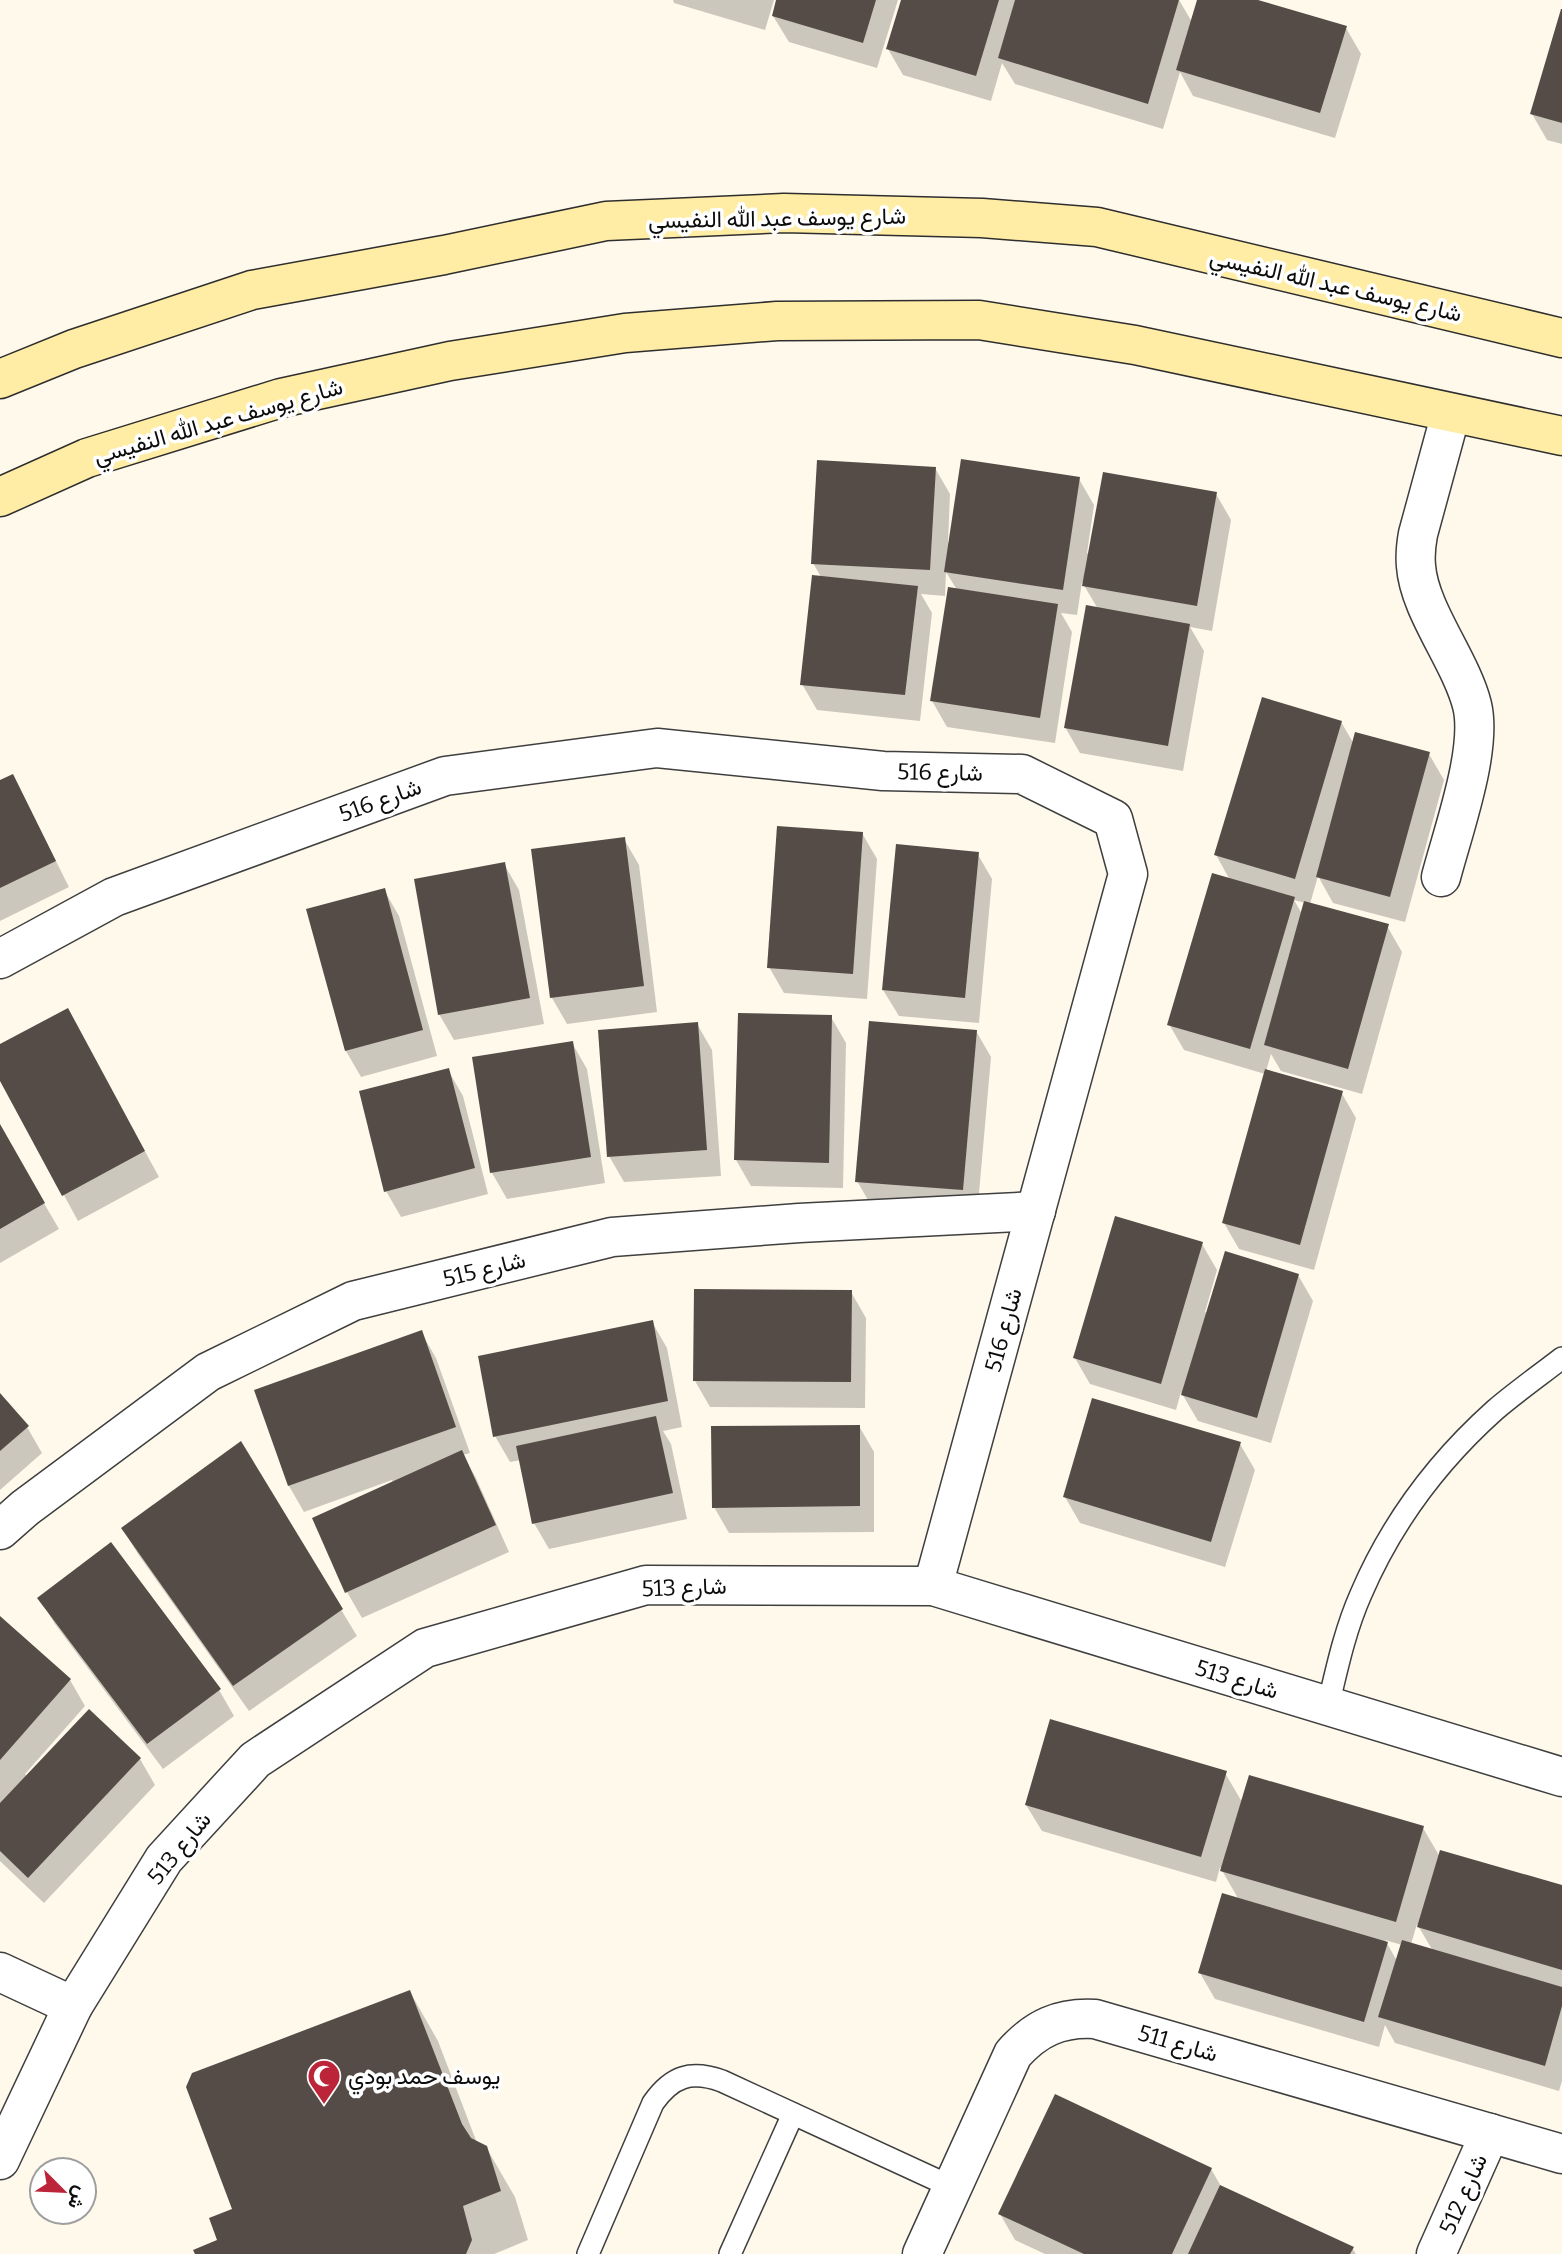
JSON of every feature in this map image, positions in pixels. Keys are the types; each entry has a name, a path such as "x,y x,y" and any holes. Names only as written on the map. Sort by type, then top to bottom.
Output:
{"street":[{"name":"شارع يوسف عبد الله النفيسي","path":"0,379 74,349 253,290 444,255 606,221 785,213 982,218 1097,227 1562,338"},
{"name":"شارع يوسف عبد الله النفيسي","path":"0,498 87,458 294,395 450,361 625,333 777,321 979,320 1135,345 1562,436"},
{"path":"1441,877 1473,751 1474,719 1466,689 1422,591 1416,566 1416,551 1418,534 1451,413"},
{"name":"شارع 516","path":"0,958 114,897 445,776 657,748 883,771 1021,774 1114,819 1128,874 933,1586"},
{"name":"شارع 515","path":"0,1530 24,1508 208,1372 353,1301 612,1237 799,1223 1036,1211"},
{"name":"شارع 513","path":"0,2160 72,2006 164,1859 255,1760 425,1648 646,1585 933,1586 1562,1777"},
{"path":"0,1972 72,2006"},
{"name":"شارع 511","path":"922,2254 1013,2054 1041,2029 1076,2018 1095,2019 1562,2154"},
{"name":"شارع 512","path":"1436,2254 1490,2133"}],"lane":[{"path":"1328,1706 1341,1650 1360,1595 1386,1543 1418,1495 1454,1450 1496,1409 1562,1358"},
{"path":"587,2254 653,2103 662,2090 675,2080 690,2076 707,2076 952,2186"},
{"path":"730,2254 793,2114"}],"building":[{"path":"776,0 876,0 863,43 772,16"},
{"path":"901,0 999,0 976,76 886,49"},
{"path":"1015,0 1179,0 1148,104 998,58"},
{"path":"1197,0 1258,0 1347,26 1320,113 1176,70"},
{"path":"1562,9 1562,123 1530,114"},
{"path":"961,459 1080,477 1063,590 944,572"},
{"path":"817,460 936,467 930,570 811,564"},
{"path":"1103,472 1217,492 1197,606 1082,586"},
{"path":"812,575 918,586 905,695 800,685"},
{"path":"948,587 1058,604 1040,718 930,701"},
{"path":"1086,605 1190,624 1168,746 1064,728"},
{"path":"1262,697 1342,721 1295,879 1214,855"},
{"path":"1355,732 1430,752 1390,897 1316,877"},
{"path":"13,774 56,861 0,888 0,780"},
{"path":"777,826 863,832 853,974 767,968"},
{"path":"625,837 644,986 550,998 531,849"},
{"path":"896,844 979,852 965,998 882,990"},
{"path":"505,862 530,998 438,1015 414,879"},
{"path":"1212,873 1295,897 1250,1049 1167,1025"},
{"path":"385,888 423,1030 345,1051 306,909"},
{"path":"1304,901 1389,924 1348,1069 1264,1045"},
{"path":"68,1008 145,1151 62,1196 0,1081 0,1044"},
{"path":"738,1013 832,1015 829,1163 734,1160"},
{"path":"869,1021 977,1030 963,1190 855,1182"},
{"path":"698,1022 707,1150 607,1157 598,1030"},
{"path":"573,1041 591,1157 490,1173 472,1057"},
{"path":"449,1068 475,1168 384,1192 359,1091"},
{"path":"1265,1069 1343,1091 1300,1245 1222,1223"},
{"path":"0,1124 45,1203 0,1229"},
{"path":"1115,1216 1203,1242 1161,1384 1073,1358"},
{"path":"1225,1251 1299,1274 1257,1418 1181,1395"},
{"path":"694,1289 852,1290 851,1382 693,1381"},
{"path":"653,1320 668,1401 493,1437 478,1356"},
{"path":"422,1330 456,1427 288,1486 254,1390"},
{"path":"0,1393 29,1426 0,1451"},
{"path":"1092,1398 1241,1442 1211,1542 1063,1497"},
{"path":"656,1416 673,1493 532,1524 516,1446"},
{"path":"860,1425 860,1506 712,1508 711,1426"},
{"path":"241,1441 343,1609 233,1686 121,1528"},
{"path":"462,1450 496,1525 345,1593 312,1518"},
{"path":"111,1542 221,1689 147,1744 37,1598"},
{"path":"0,1616 71,1679 0,1760"},
{"path":"89,1709 141,1758 28,1878 0,1851 0,1803"},
{"path":"1050,1719 1227,1771 1201,1857 1025,1805"},
{"path":"1249,1775 1424,1826 1396,1922 1220,1871"},
{"path":"1440,1850 1562,1885 1562,1970 1417,1927"},
{"path":"1222,1893 1388,1942 1364,2022 1198,1973"},
{"path":"1402,1940 1562,1987 1562,2006 1545,2066 1378,2017"},
{"name":"يوسف حمد بودي","path":"410,1990 462,2124 471,2138 487,2146 501,2191 463,2206 472,2240 466,2254 195,2254 193,2250 217,2240 209,2218 232,2209 186,2087 192,2073"},
{"path":"1055,2094 1212,2168 1172,2254 1084,2254 998,2214"},
{"path":"1220,2185 1354,2247 1350,2254 1188,2254"}],"place":[{"name":"يوسف حمد بودي","path":"324,2106"}]}
